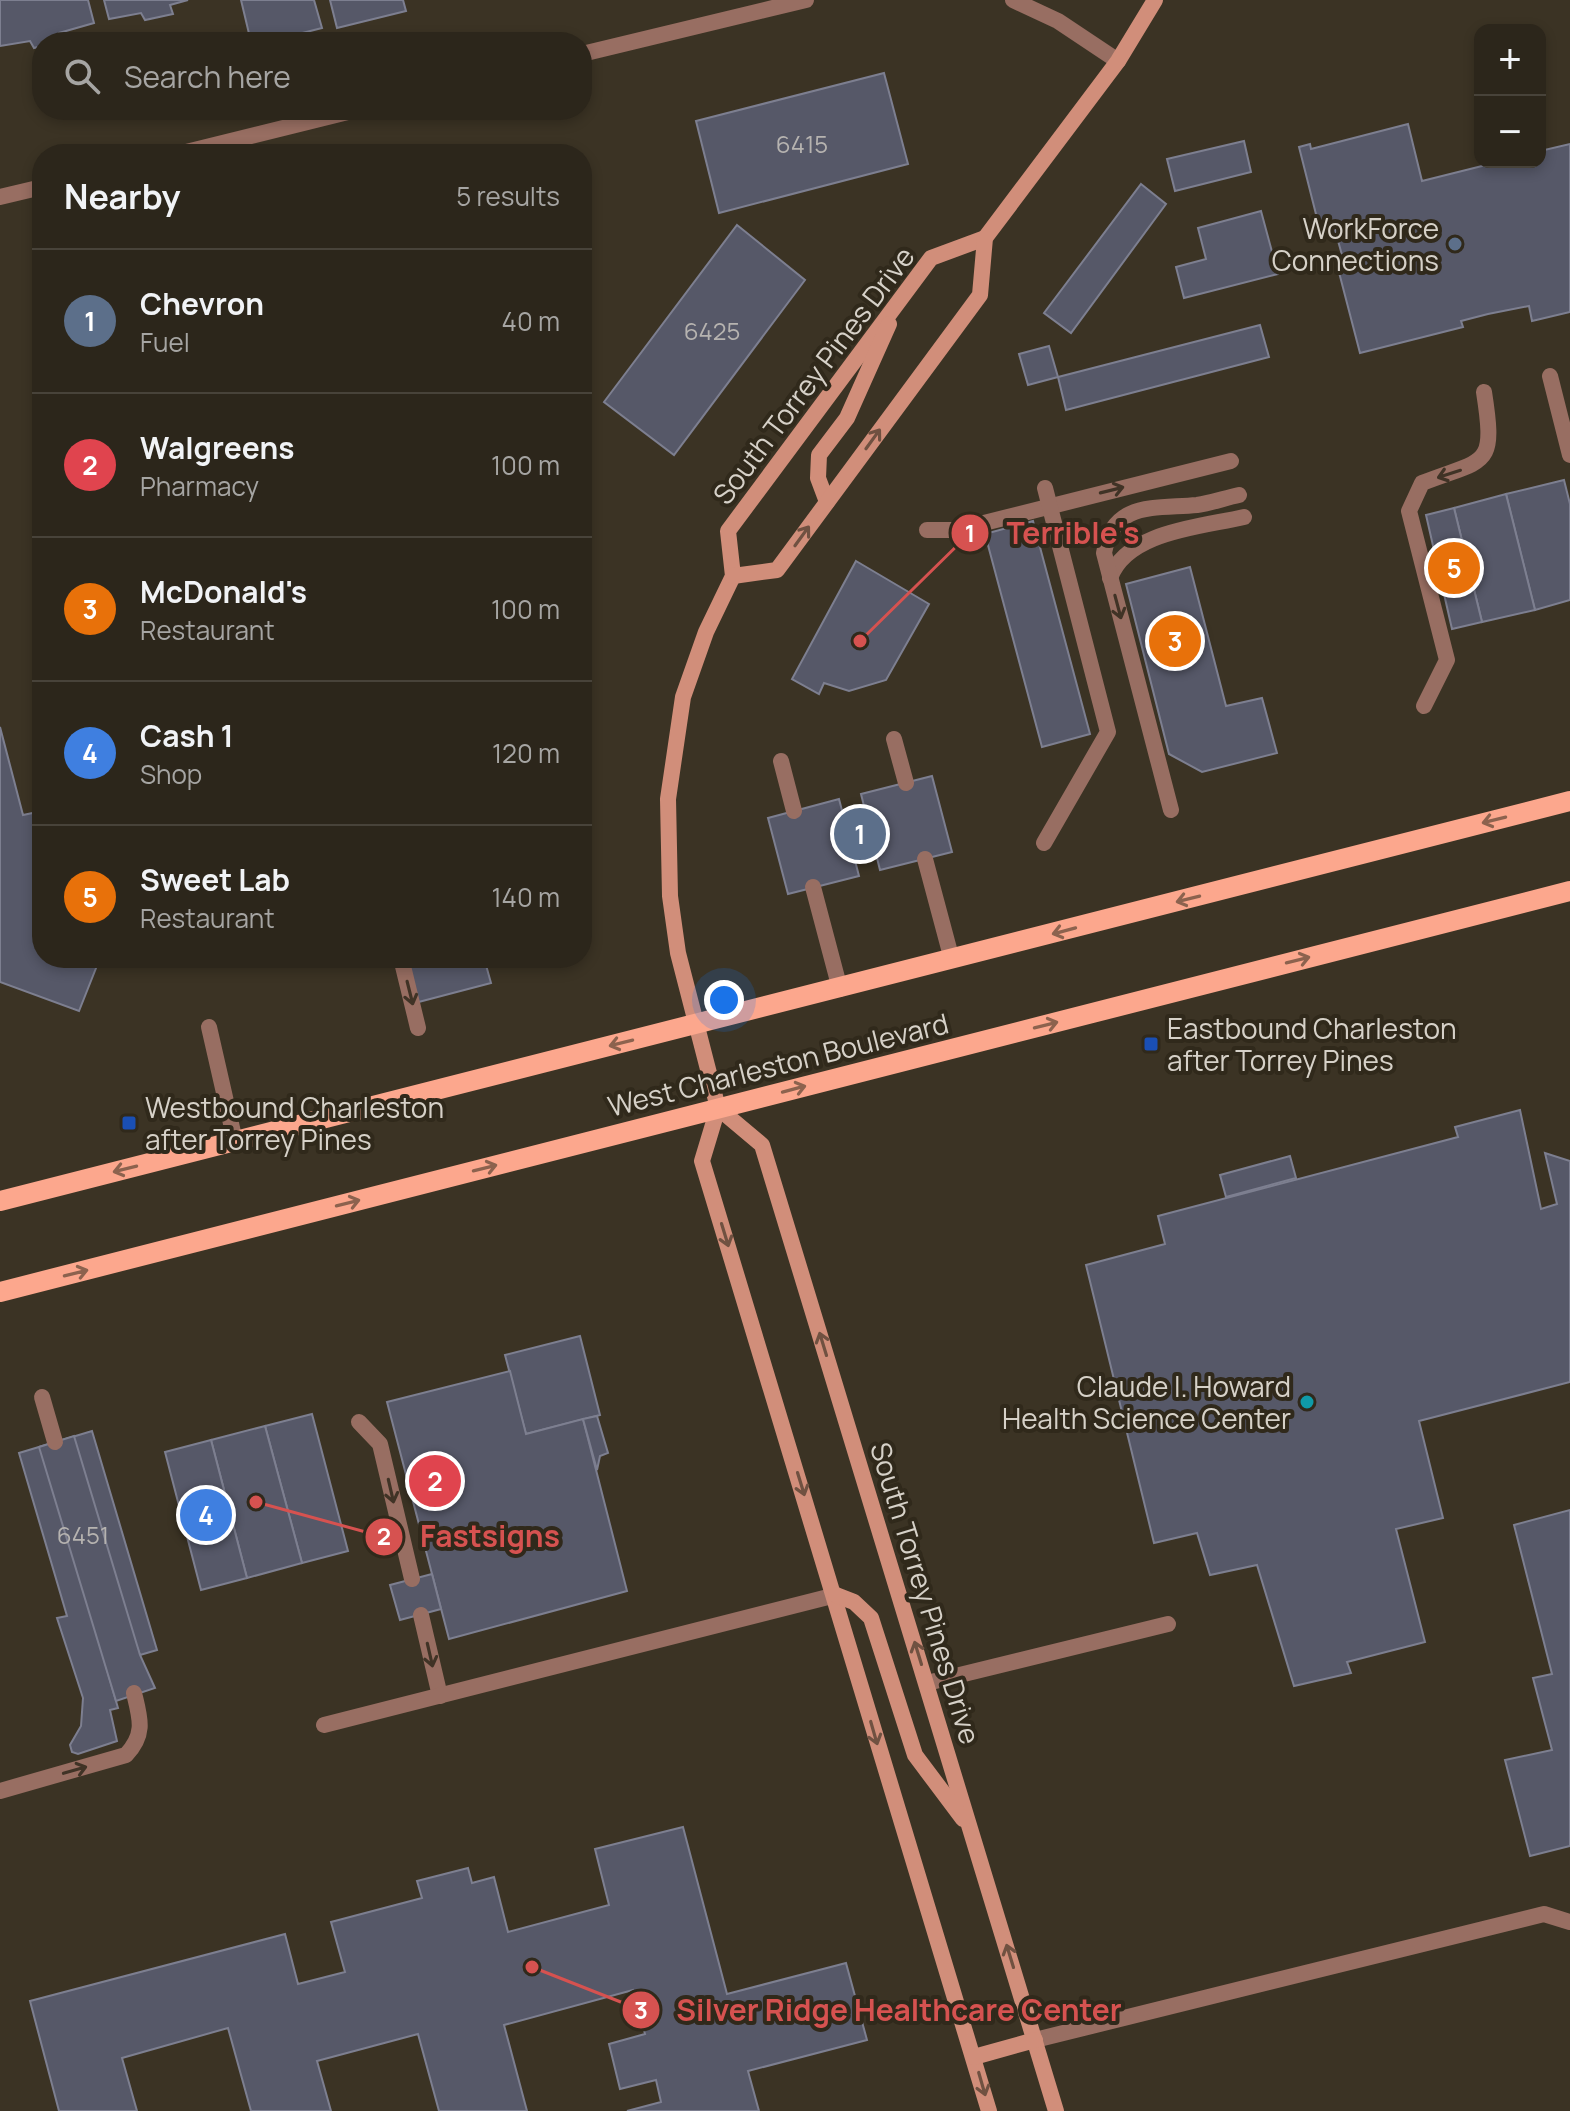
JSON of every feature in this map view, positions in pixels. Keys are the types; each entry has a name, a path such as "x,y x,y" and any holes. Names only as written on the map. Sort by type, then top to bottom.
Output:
{"main road":[{"path":"989,2111 883,1767 836,1595 702,1161 718,1108 678,953 670,896 668,799 683,697 706,632 733,576 777,570 980,295 985,238 1118,61 1155,0"},
{"name":"South Torrey Pines Drive","path":"733,576 728,531 900,299 931,258 985,238"},
{"path":"827,502 818,478 819,455 847,418 900,299"},
{"name":"West Charleston Boulevard","path":"0,1201 1570,801"},
{"name":"West Charleston Boulevard","path":"0,1292 1570,891"},
{"name":"South Torrey Pines Drive","path":"718,1108 762,1145 1056,2111"},
{"path":"836,1595 854,1602 871,1618 915,1755 972,1830"},
{"path":"974,2057 1035,2040"}],"street":[{"path":"592,52 806,0"},
{"path":"1013,0 1058,21 1118,61"},
{"path":"218,144 316,120"},
{"path":"0,197 32,189"},
{"path":"1550,376 1570,455"},
{"path":"1424,706 1447,660 1409,511 1422,483 1472,466 1484,458 1489,443 1484,392"},
{"path":"927,530 956,530 1231,461"},
{"path":"1044,843 1108,732 1045,488"},
{"path":"1171,810 1110,578 1104,553 1106,541 1112,525 1144,508 1201,504 1239,495"},
{"path":"1110,578 1114,565 1143,544 1244,517"},
{"path":"894,739 906,783"},
{"path":"781,761 794,811"},
{"path":"925,859 952,960"},
{"path":"813,887 840,989"},
{"path":"403,968 418,1028"},
{"path":"209,1027 235,1141"},
{"path":"42,1397 55,1442"},
{"path":"359,1422 380,1444 412,1579"},
{"path":"324,1725 836,1595"},
{"path":"421,1615 440,1696"},
{"path":"927,1683 1168,1624"},
{"path":"0,1791 126,1755 137,1743 142,1725 134,1693"},
{"path":"1035,2040 1544,1914 1570,1922"}],"building":[{"path":"0,0 88,0 94,23 62,32 32,32 32,44 30,41 0,46"},
{"path":"104,0 188,0 170,5 173,14 145,20 141,13 109,19"},
{"path":"241,0 314,0 322,28 306,32 249,32"},
{"path":"330,0 403,0 406,11 337,28"},
{"path":"884,73 908,164 719,213 696,121"},
{"name":"WorkForce Connections","path":"1408,124 1422,181 1474,168 1546,168 1546,150 1570,144 1570,312 1532,321 1529,306 1488,314 1461,321 1463,327 1360,353 1335,257 1342,255 1335,230 1321,234 1299,147 1310,144 1311,149"},
{"path":"1244,141 1251,172 1175,191 1167,159"},
{"path":"1141,184 1166,204 1071,333 1044,313"},
{"path":"1261,211 1278,274 1184,298 1176,267 1206,259 1198,228"},
{"path":"737,225 805,280 674,455 604,402"},
{"path":"1260,325 1269,357 1066,410 1058,377"},
{"path":"1049,346 1058,377 1028,385 1019,354"},
{"path":"1564,480 1570,504 1570,600 1535,610 1506,494"},
{"path":"1506,494 1535,610 1482,622 1454,508"},
{"path":"1454,508 1482,622 1452,629 1426,515"},
{"path":"1033,521 1090,734 1042,747 985,534"},
{"path":"856,561 929,604 886,680 849,691 824,683 819,694 792,679"},
{"path":"1190,567 1226,706 1262,698 1277,753 1202,772 1169,754 1126,584"},
{"path":"0,727 23,815 32,813 32,968 96,968 79,1011 0,982"},
{"path":"932,776 952,852 880,870 861,794"},
{"path":"839,799 859,876 788,894 768,818"},
{"path":"866,823 871,842 853,846 848,827"},
{"path":"402,968 487,968 491,983 411,1004"},
{"name":"Claude I. Howard Health Science Center","path":"1520,1110 1541,1209 1557,1204 1545,1153 1570,1161 1570,1382 1419,1421 1443,1518 1396,1529 1425,1642 1347,1662 1351,1673 1294,1686 1257,1565 1210,1575 1197,1533 1154,1543 1086,1265 1165,1244 1158,1216 1458,1137 1455,1127"},
{"path":"1290,1156 1296,1178 1226,1197 1220,1175"},
{"path":"580,1336 600,1415 526,1434 505,1355"},
{"path":"510,1371 526,1434 583,1419 627,1591 449,1639 387,1402"},
{"path":"312,1414 348,1551 302,1563 265,1426"},
{"path":"597,1416 608,1453 600,1456 597,1470 583,1419"},
{"path":"265,1426 302,1563 247,1578 211,1440"},
{"path":"92,1431 157,1650 140,1655 137,1647 103,1656 118,1708 110,1710 117,1741 78,1754 72,1752 70,1745 81,1726 83,1698 57,1618 67,1616 19,1453"},
{"path":"74,1436 140,1655 155,1688 116,1701 39,1447"},
{"path":"211,1440 247,1578 201,1590 165,1452"},
{"path":"1570,1510 1570,1846 1530,1856 1505,1760 1552,1750 1533,1678 1552,1674 1514,1525"},
{"path":"432,1574 441,1609 400,1620 390,1585"},
{"path":"683,1827 727,1994 846,1963 867,2040 748,2071 759,2111 627,2111 661,2102 656,2080 620,2089 609,2044 645,2034 633,1990 504,2025 527,2111 439,2111 418,2034 317,2061 331,2111 251,2111 228,2028 122,2058 137,2111 59,2111 30,2001 285,1934 298,1984 345,1972 331,1922 422,1898 417,1881 468,1868 472,1883 494,1877 508,1932 609,1905 595,1849"}],"place":[{"name":"WorkForce Connections","path":"1455,244"},
{"name":"Sweet Lab","path":"1454,568"},
{"name":"Terrible's","path":"860,641"},
{"name":"McDonald's","path":"1175,641"},
{"name":"Chevron","path":"860,834"},
{"name":"Eastbound Charleston after Torrey Pines","path":"1151,1044"},
{"name":"Westbound Charleston after Torrey Pines","path":"129,1123"},
{"name":"Claude I. Howard Health Science Center","path":"1307,1402"},
{"name":"Walgreens","path":"435,1481"},
{"name":"Fastsigns","path":"256,1502"},
{"name":"Cash 1","path":"206,1515"},
{"name":"Silver Ridge Healthcare Center","path":"532,1967"}]}
